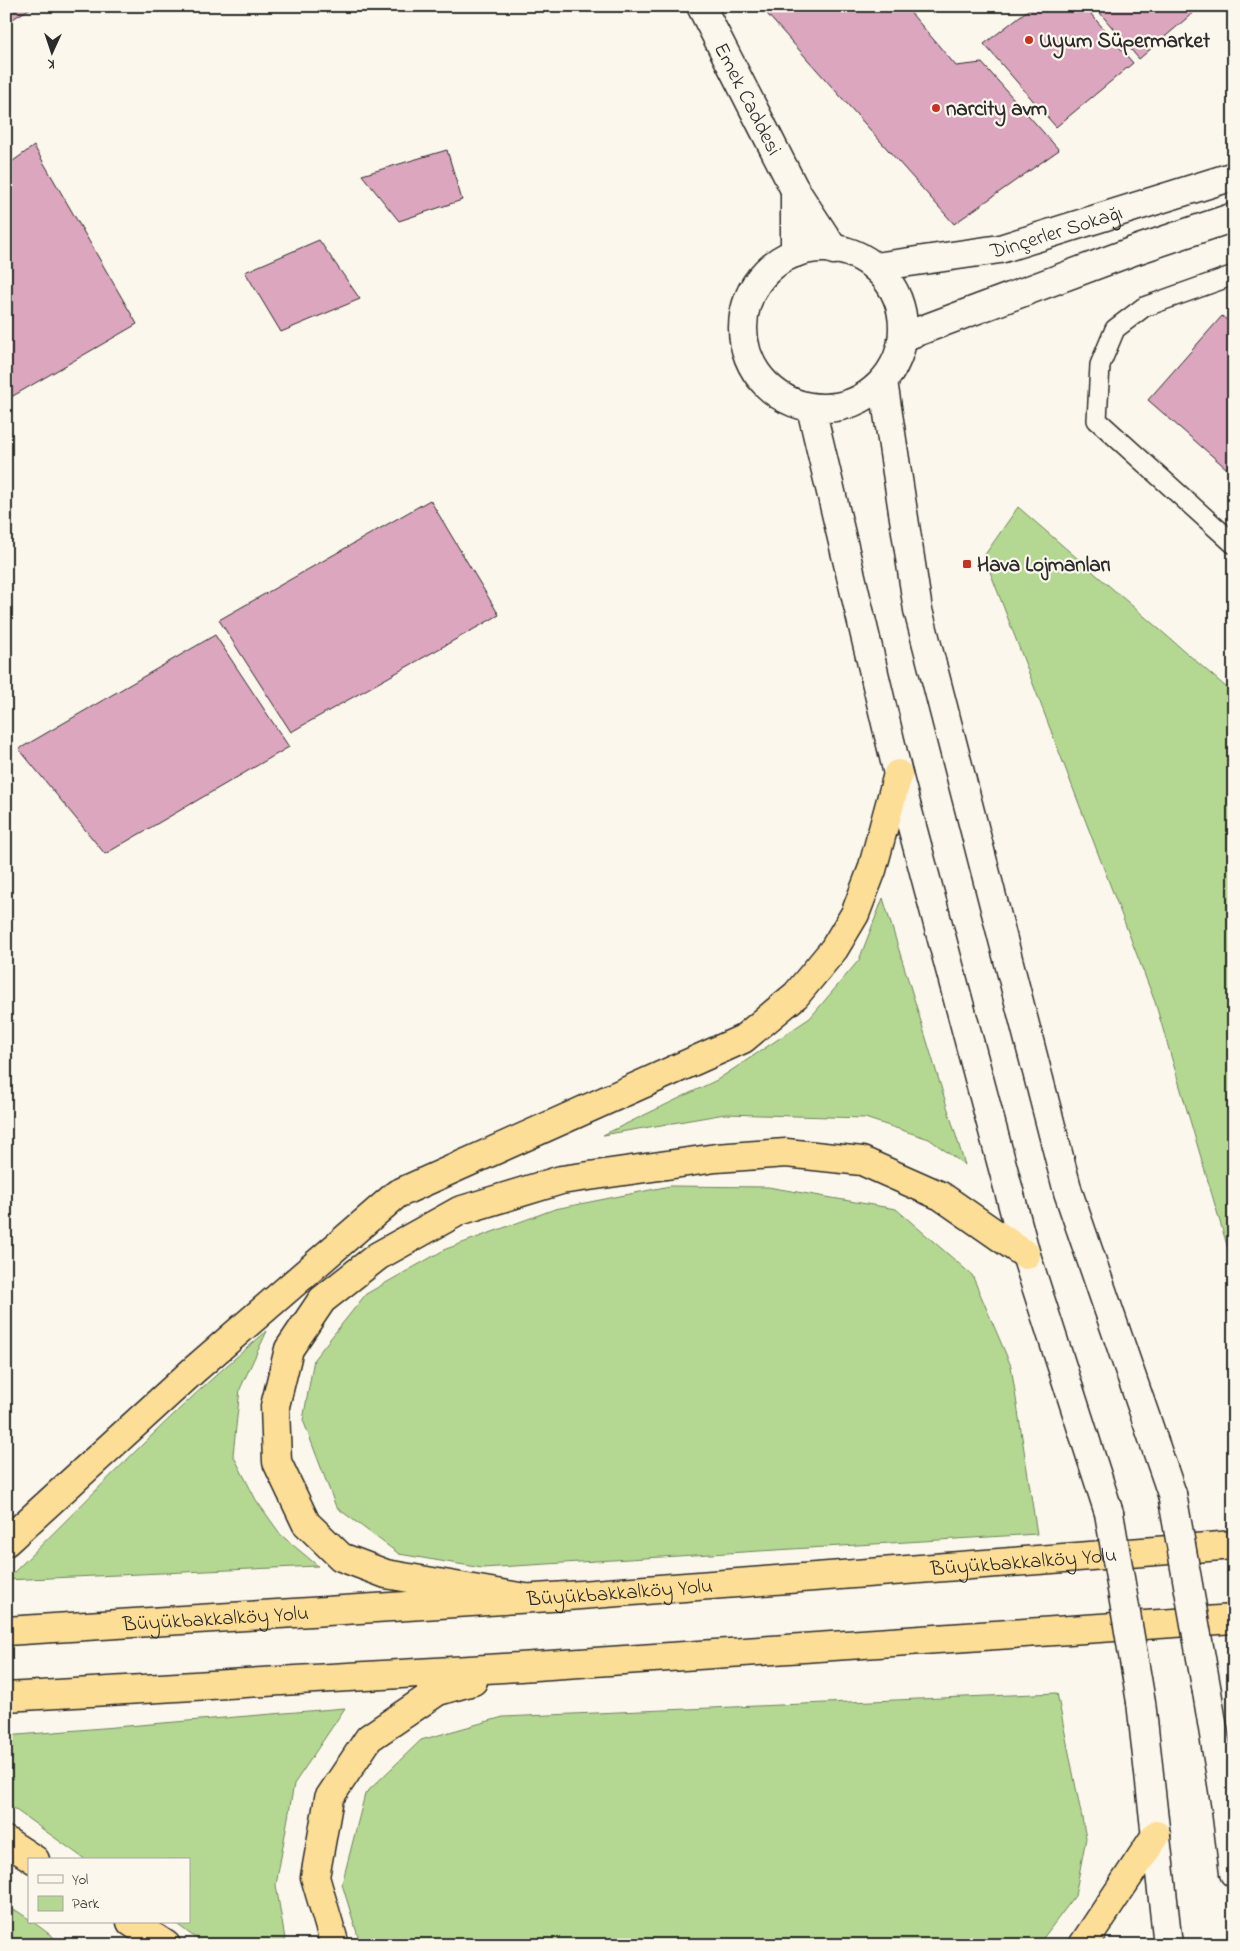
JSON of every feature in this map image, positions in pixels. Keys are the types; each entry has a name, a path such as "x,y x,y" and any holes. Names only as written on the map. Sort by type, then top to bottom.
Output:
{"highway":[{"path":"6,1542 194,1370 398,1194 743,1039 796,994 834,949 855,914 872,870 898,774"},
{"path":"525,1598 386,1574 341,1557 306,1523 277,1462 275,1406 289,1349 322,1300 378,1256 459,1211 561,1180 716,1158 786,1153 862,1161 941,1196 1026,1254"},
{"name":"Büyükbakkalköy Yolu","path":"6,1631 525,1598 1234,1544"},
{"path":"6,1697 520,1667 1234,1619"},
{"path":"335,1945 314,1878 329,1798 369,1738 438,1691 520,1667"},
{"path":"1083,1945 1156,1835"},
{"path":"6,1841 32,1858"},
{"path":"135,1924 166,1945"}],"main road":[{"name":"Emek Caddesi","path":"701,6 796,190 834,250"},
{"name":"Dinçerler Sokağı","path":"874,266 1000,249 1234,176"},
{"path":"795,253 796,190"},
{"name":"Dinçerler Sokağı","path":"903,337 1136,250 1234,217"},
{"path":"823,248 834,250 874,266 892,288 903,312 903,337 896,361 883,382 863,398 838,407 811,408 786,400 765,384 750,362 742,337 744,310 754,285 772,265 795,253 823,248"},
{"path":"883,382 918,610 1066,1183 1172,1494 1207,1692 1226,1808 1234,1872"},
{"path":"811,408 898,774 1026,1254 1109,1513 1141,1702 1168,1945"}],"lane":[{"path":"1234,275 1144,307 1115,329 1100,366 1097,420 1234,544"}],"green space":[{"path":"1018,507 1234,694 1234,1269 1155,1002 984,556"},
{"path":"883,898 965,1165 929,1139 865,1118 725,1114 603,1135 717,1080 810,1018 859,960"},
{"path":"670,1186 768,1187 896,1209 972,1275 1011,1366 1037,1534 482,1568 399,1554 336,1507 303,1420 314,1359 366,1294 446,1249 555,1209"},
{"path":"267,1331 240,1389 233,1455 256,1500 281,1535 318,1566 6,1580 134,1452"},
{"path":"1057,1693 1086,1838 1075,1896 1044,1937 1033,1945 360,1943 342,1884 365,1794 421,1740 503,1717"},
{"path":"345,1708 294,1784 276,1885 286,1945 205,1945 177,1924 190,1924 190,1858 83,1858 6,1803 6,1736"},
{"path":"6,1910 17,1911 28,1918 28,1924 36,1924 64,1945 6,1945"}],"building":[{"path":"6,6 34,6 6,23"},
{"name":"narcity avm","path":"760,6 905,6 956,66 982,63 1059,150 954,224"},
{"path":"1033,6 1084,6 1133,63 1056,127 984,44"},
{"path":"1094,6 1190,6 1194,12 1139,59"},
{"path":"34,146 137,324 6,400 6,166"},
{"path":"447,150 462,200 399,221 362,175"},
{"path":"319,240 360,299 281,332 245,272"},
{"path":"1222,316 1234,326 1234,475 1148,400"},
{"path":"430,500 499,615 291,732 219,620"},
{"path":"215,635 289,747 105,854 19,749"}],"place":[{"name":"Uyum Süpermarket","path":"1029,40"},
{"name":"narcity avm","path":"936,108"},
{"name":"Hava Lojmanları","path":"967,564"}]}
